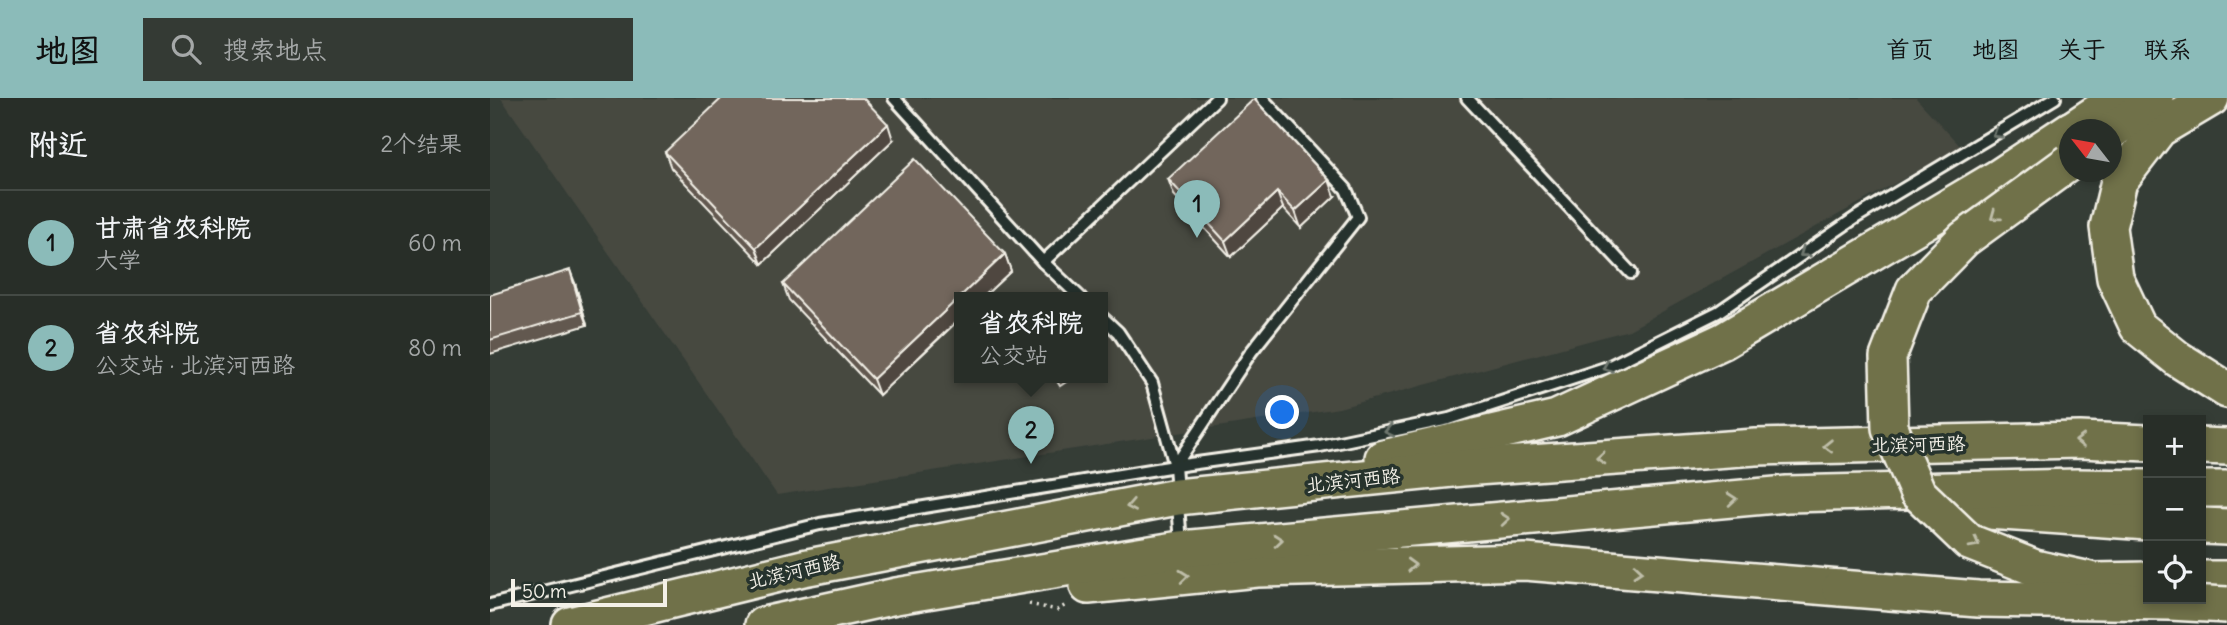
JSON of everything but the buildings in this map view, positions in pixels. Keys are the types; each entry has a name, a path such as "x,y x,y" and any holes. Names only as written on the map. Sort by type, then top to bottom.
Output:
{"main road":[{"path":"2087,119 2119,98"},
{"path":"2122,124 2156,98"},
{"path":"2211,98 2159,128 2119,181 2108,227 2115,278 2138,327 2178,359 2227,390"},
{"path":"1248,490 1557,418 1723,341 1999,177 2059,137"},
{"path":"2059,170 1964,239 1914,290 1888,356 1889,428 1918,492 1969,542 2035,568 2095,581 2143,580"},
{"name":"北滨河西路","path":"570,625 1176,482 1248,490 1462,468 1756,447 2080,440 2143,443"},
{"path":"2206,446 2227,447"},
{"path":"763,625 896,596 1181,549 1787,494 2143,488"},
{"path":"2206,489 2227,489"},
{"path":"1787,494 2035,516 2143,522"},
{"path":"2206,526 2227,527"},
{"path":"896,596 992,596 1256,569 1525,562 1978,599 2227,605"},
{"path":"2206,579 2227,579"}],"lane":[{"path":"894,98 1043,262 1075,292"},
{"path":"1043,262 1217,98"},
{"path":"1176,482 1251,352 1358,217 1346,188 1262,98"},
{"path":"1467,98 1631,273"},
{"path":"490,605 820,524 1176,482 1320,446 1449,419 1608,367 1718,312 1855,218 2055,98"},
{"path":"1108,323 1118,332 1153,383 1176,482 1181,549"}],"shaded area":[{"path":"501,98 1916,98 1961,147 1629,330 1339,408 777,495"}],"place":[{"name":"甘肃省农科院","path":"1197,238"},
{"name":"省农科院","path":"1031,464"}]}
